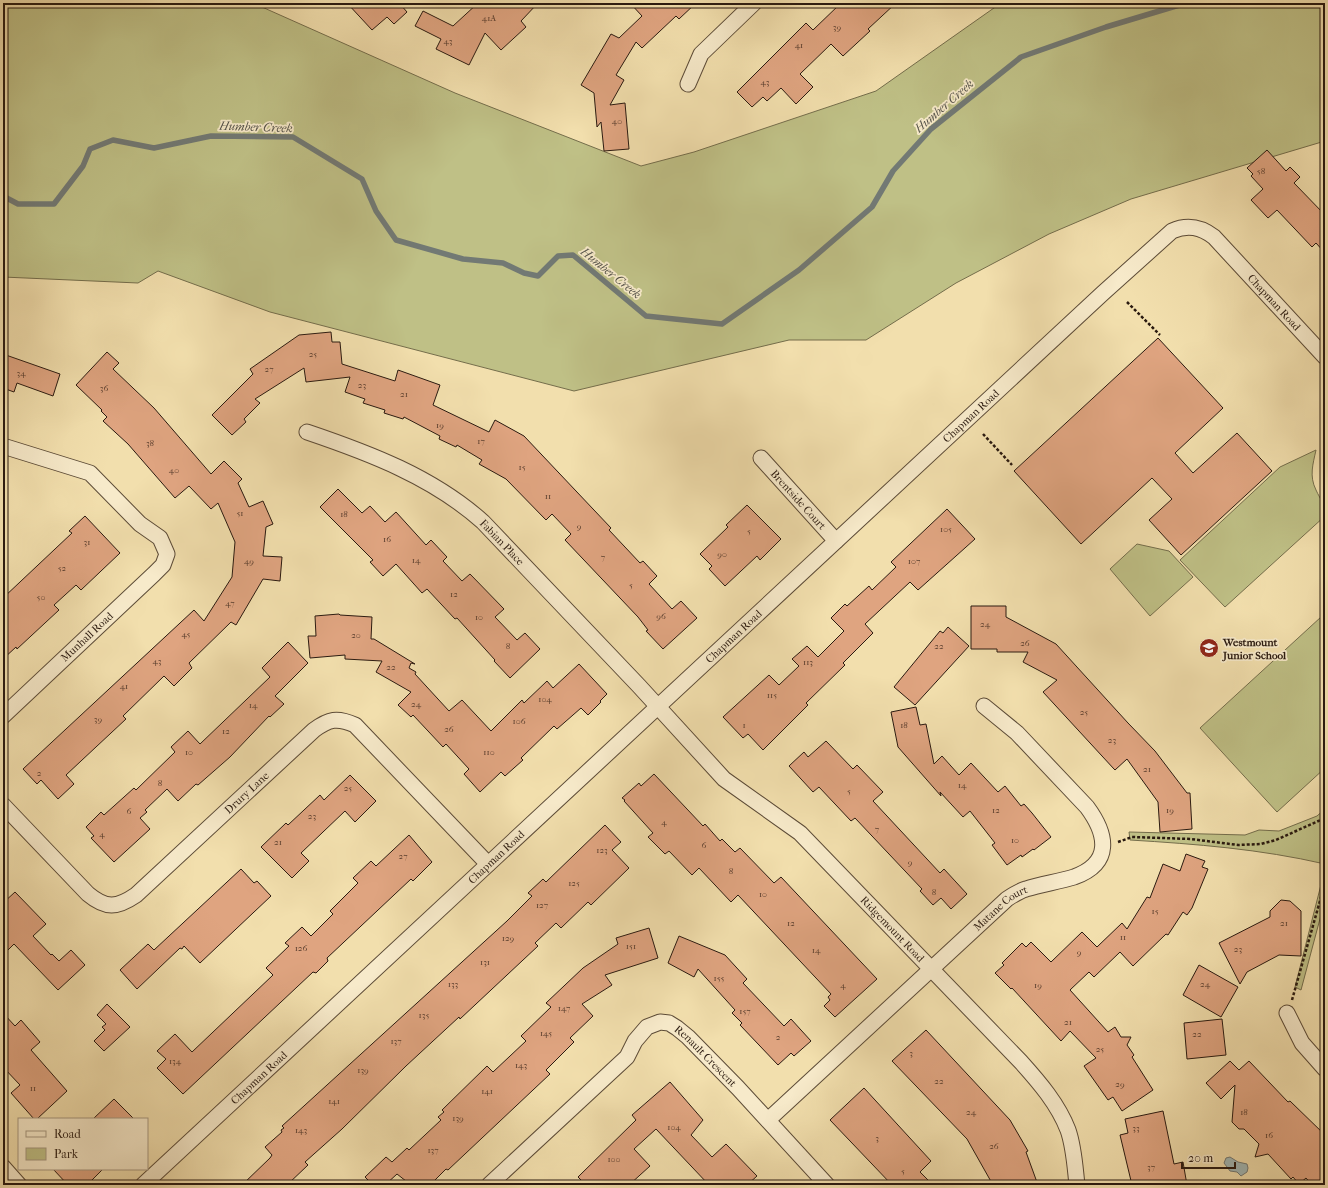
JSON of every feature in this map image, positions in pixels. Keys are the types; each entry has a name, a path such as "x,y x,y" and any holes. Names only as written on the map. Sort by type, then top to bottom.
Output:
{"street":[{"path":"688,84 702,54 754,3"},
{"name":"Chapman Road","path":"143,1185 1158,242 1180,227 1198,228 1214,237 1325,357"},
{"name":"Fabian Place","path":"307,432 359,449 392,464 455,499 469,510 523,563 658,708"},
{"name":"Munhall Road","path":"3,446 90,473 140,524 160,538 167,554 162,565 154,574 3,716"},
{"name":"Brentside Court","path":"761,458 836,541"},
{"path":"984,706 1017,733 1087,807 1100,827 1104,847"},
{"name":"Ridgemount Road","path":"658,708 724,779 800,833 1041,1085 1058,1109 1068,1130 1074,1154 1077,1185"},
{"name":"Drury Lane","path":"3,805 88,894 99,903 111,906 126,902 136,895 314,730 333,720 344,720 355,725 488,864"},
{"name":"Matane Court","path":"768,1120 1007,899 1025,889 1073,877 1085,872 1101,856 1104,847"},
{"path":"1287,1013 1302,1043 1325,1069"},
{"name":"Renault Crescent","path":"489,1185 627,1057 640,1033 647,1027 660,1022 669,1024 688,1037 828,1185"},
{"path":"3,1168 19,1185"}],"lane":[{"path":"1325,464 1325,474"}],"path":[{"path":"1127,302 1160,335"},
{"path":"983,434 1012,465"},
{"path":"1104,847 1132,837 1190,839 1238,845 1261,844 1276,840 1325,818"},
{"path":"1287,1013 1325,883"}],"green space":[{"path":"3,3 253,3 455,93 641,166 694,152 876,91 1001,3 1325,3 1325,141 1131,199 1049,234 956,283 866,340 789,340 574,391 270,312 158,271 138,283 3,277"},
{"path":"1316,450 1312,475 1314,485 1323,505 1325,516 1225,607 1180,560 1280,467"},
{"path":"1137,544 1169,551 1193,577 1150,616 1110,569"},
{"path":"1321,617 1325,622 1325,768 1277,812 1200,728"},
{"path":"1325,809 1325,864 1276,854 1228,848 1130,840 1129,832 1245,835 1259,830 1279,831 1317,816"},
{"path":"1325,869 1325,900 1301,990 1295,987"}],"water":[{"path":"1230,1157 1238,1162 1247,1164 1247,1172 1241,1176 1237,1172 1230,1171 1224,1163 1226,1158"}],"building":[{"path":"347,3 401,3 400,4 407,12 394,24 387,17 372,30"},
{"path":"478,3 538,3 521,21 526,27 501,50 485,33 469,65 436,49 441,39 415,26 423,11 453,26"},
{"path":"630,3 696,3 679,19 676,16 642,48 636,42 616,75 624,80 610,105 625,103 629,149 604,151 601,122 597,127 594,93 581,85 611,34 619,38 642,16"},
{"path":"841,3 896,3 868,29 870,31 843,56 831,44 800,74 813,87 796,104 781,88 767,101 763,97 752,107 737,92 806,23 813,30"},
{"path":"1267,150 1286,171 1290,167 1300,177 1294,183 1325,215 1325,253 1316,243 1312,247 1277,210 1268,218 1251,200 1263,189 1251,176 1253,174 1247,168"},
{"path":"331,332 332,342 340,342 342,364 395,381 398,370 440,385 433,405 489,432 495,420 524,436 611,528 609,530 640,563 643,561 657,576 649,584 672,609 681,601 697,618 663,649 646,631 648,630 638,617 565,540 571,534 552,514 546,520 506,479 479,464 482,460 457,445 456,447 439,439 440,436 404,417 403,419 384,413 385,410 363,403 365,399 345,392 350,377 306,382 304,368 255,399 260,403 244,419 246,422 232,435 212,415 253,374 250,369 299,335"},
{"path":"1158,338 1223,408 1175,453 1193,473 1237,433 1272,471 1181,555 1149,520 1172,499 1152,478 1081,544 1014,471"},
{"path":"107,352 119,363 113,369 154,408 211,474 224,461 242,479 238,483 249,507 263,501 273,524 266,527 263,556 282,557 280,581 263,579 236,625 231,622 189,663 192,668 174,686 164,676 123,716 126,719 66,775 74,784 58,799 41,780 37,784 23,769 194,610 204,621 232,577 235,542 218,503 211,509 189,486 175,498 128,444 103,421 107,417 101,411 102,410 76,385"},
{"path":"3,354 60,374 53,396 17,383 14,392 3,388"},
{"path":"338,489 362,513 370,506 385,522 396,512 426,545 431,540 447,557 443,561 462,581 470,574 504,609 495,617 517,640 525,633 540,649 510,678 457,618 455,619 427,589 422,593 396,564 383,576 370,562 373,560 320,507"},
{"path":"747,505 781,539 760,560 757,556 725,586 709,569 712,566 700,554 728,527 726,525"},
{"path":"947,509 975,539 918,590 910,582 865,624 873,633 843,663 845,665 806,703 808,705 763,750 748,734 743,738 723,717 769,675 779,685 799,666 792,659 807,646 818,657 844,631 831,618 845,604 847,606 869,586 872,590 896,567 891,562"},
{"path":"85,516 120,553 81,590 76,585 54,605 59,610 17,649 16,647 3,659 3,598 72,533 69,531"},
{"path":"971,606 1006,606 1006,617 1056,644 1155,751 1187,793 1190,793 1192,829 1160,832 1158,802 1127,759 1115,770 1114,769 1043,692 1057,680 1023,662 1028,652 997,652 997,649 971,649"},
{"path":"339,614 372,617 371,639 374,639 415,664 411,663 409,668 416,672 415,674 449,711 462,700 491,731 522,700 524,703 547,681 553,688 579,664 607,694 588,715 581,708 557,729 554,726 521,758 523,760 505,776 501,772 480,792 464,774 469,769 446,744 443,747 413,715 411,717 398,705 411,692 376,672 382,661 345,659 345,655 310,658 308,636 316,636 315,616"},
{"path":"948,627 969,646 915,705 894,687 940,631 943,633"},
{"path":"288,642 308,663 275,696 284,704 270,717 269,716 230,757 198,785 196,784 178,801 167,789 145,810 147,812 140,818 150,829 114,862 91,838 94,836 86,827 101,812 104,815 134,788 136,790 175,752 171,747 188,731 200,744 270,677 262,668"},
{"path":"916,707 920,725 926,724 934,764 942,756 959,775 971,763 998,792 1005,786 1021,806 1024,804 1051,837 1034,850 1033,849 1022,857 1021,855 1007,865 992,845 995,843 970,811 963,817 940,792 941,796 898,747 891,712"},
{"path":"826,741 853,769 857,765 883,792 873,801 940,873 944,869 967,894 951,909 941,898 933,905 920,891 922,889 855,818 851,821 819,787 813,792 789,766 804,752 808,757"},
{"path":"654,774 703,826 705,824 720,841 722,839 735,852 740,848 774,883 781,877 877,979 835,1017 824,1006 830,1000 828,997 831,994 738,895 731,902 699,868 692,875 669,851 665,854 648,837 653,833 622,798 639,783 641,786"},
{"path":"350,775 376,801 355,822 345,811 301,853 309,861 292,878 261,847 286,823 288,825 320,795 324,800"},
{"path":"605,825 621,842 612,850 629,868 591,905 588,902 561,928 556,923 535,943 538,946 460,1019 459,1017 406,1066 342,1129 305,1162 308,1165 287,1185 242,1185 270,1158 272,1155 265,1147 282,1132 281,1130 284,1128 282,1126 507,921 532,896 528,893 543,879 546,882"},
{"path":"409,835 432,862 413,881 411,879 327,958 328,961 316,973 313,972 183,1094 157,1068 166,1059 157,1051 175,1034 192,1052 273,975 266,968 289,946 285,943 302,927 311,936 333,914 330,911 358,883 353,878 371,861 376,866"},
{"path":"1186,854 1205,861 1202,867 1208,869 1192,908 1187,915 1183,912 1168,935 1166,934 1133,966 1120,952 1094,977 1089,972 1070,990 1108,1032 1115,1027 1121,1037 1131,1037 1127,1045 1134,1055 1132,1057 1153,1090 1122,1111 1113,1097 1108,1100 1084,1066 1096,1058 1070,1031 1061,1041 1012,988 1011,989 995,973 1004,965 1002,963 1022,943 1026,947 1031,942 1051,962 1082,932 1097,947 1122,923 1127,929 1147,897 1150,898 1163,864 1180,871"},
{"path":"241,869 254,883 257,881 271,896 200,963 184,946 182,949 180,948 137,989 120,970 148,944 154,950"},
{"path":"15,892 46,924 33,936 51,955 52,954 59,961 71,950 85,965 58,990 14,944 3,955 3,903"},
{"path":"1281,900 1290,901 1301,911 1301,956 1279,955 1247,972 1240,984 1219,943 1270,917 1270,911"},
{"path":"649,928 658,958 605,975 612,985 582,1004 593,1016 570,1038 574,1042 546,1070 550,1074 448,1170 446,1169 430,1185 411,1185 397,1174 385,1185 373,1185 365,1177 386,1157 392,1162 407,1148 409,1150 441,1120 438,1117 444,1112 442,1110 487,1066 493,1072 526,1041 521,1036 551,1007 546,1003 583,968 618,944 616,938"},
{"path":"679,936 725,955 747,979 743,983 784,1026 791,1019 811,1041 794,1056 791,1053 778,1065 740,1025 742,1023 732,1013 735,1010 698,969 694,977 668,963"},
{"path":"1199,965 1238,987 1221,1017 1183,995"},
{"path":"107,1004 130,1027 104,1051 94,1041 105,1030 102,1027 106,1024 97,1015"},
{"path":"3,1013 15,1026 21,1020 40,1042 31,1050 67,1091 38,1118 33,1118 11,1093 20,1085 3,1067"},
{"path":"1222,1019 1226,1055 1187,1059 1184,1023"},
{"path":"926,1030 1010,1120 1028,1151 1026,1152 1038,1185 993,1185 967,1139 892,1061"},
{"path":"1230,1061 1239,1070 1249,1061 1288,1102 1290,1101 1325,1135 1325,1185 1312,1185 1306,1178 1299,1184 1293,1177 1291,1179 1268,1154 1255,1157 1259,1144 1244,1129 1239,1129 1232,1122 1235,1085 1221,1099 1206,1083"},
{"path":"670,1082 703,1120 691,1135 712,1157 726,1144 757,1176 747,1185 709,1185 656,1129 634,1149 650,1166 629,1185 586,1185 578,1177 636,1120 632,1115"},
{"path":"864,1088 931,1161 920,1172 933,1185 892,1185 830,1120"},
{"path":"114,1099 133,1118 94,1118"},
{"path":"1163,1111 1174,1164 1183,1162 1187,1185 1132,1185 1120,1135 1128,1133 1125,1119"},
{"path":"54,1170 102,1170 87,1185 68,1185"}],"waterway":[{"name":"Humber Creek","path":"3,196 18,204 54,204 83,166 90,149 113,140 154,148 211,136 293,137 362,179 376,211 396,240 463,259 503,263 524,273 538,276 558,256 573,255 646,316 722,324 799,270 872,207 893,171 931,129 1021,57 1106,27 1186,3"}],"place":[{"name":"Westmount Junior School","path":"1209,648"}]}
